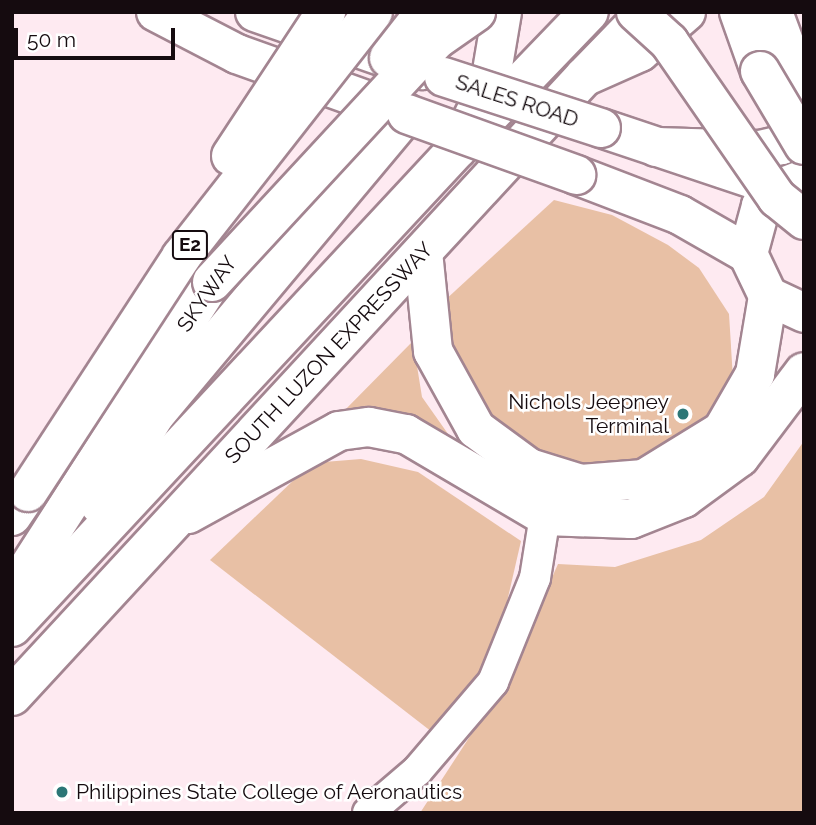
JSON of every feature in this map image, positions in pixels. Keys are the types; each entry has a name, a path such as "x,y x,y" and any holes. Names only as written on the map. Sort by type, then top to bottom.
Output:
{"main road":[{"path":"156,12 237,54 680,215 748,254"},
{"name":"SALES ROAD","path":"255,12 656,147 792,184"},
{"path":"20,504 139,287 327,12"},
{"name":"SKYWAY","path":"20,504 181,257 373,12"},
{"name":"SKYWAY","path":"12,593 212,282 425,12"},
{"path":"212,282 436,40 476,12"},
{"path":"457,149 490,83 502,12"},
{"path":"12,627 457,149 589,12"},
{"path":"636,12 690,69 777,198 804,220"},
{"name":"SOUTH LUZON EXPRESSWAY","path":"12,696 647,12"},
{"path":"584,77 640,52 686,12"},
{"path":"738,12 773,100 804,145"},
{"path":"773,12 804,96"},
{"path":"795,12 804,36"},
{"path":"54,582 155,415 407,114"},
{"path":"656,147 770,149 804,129"},
{"path":"423,252 433,351 449,388 477,429 500,451 551,478 630,483 699,450 722,430 755,374 768,296 748,254 750,228 792,184"},
{"path":"768,296 804,313"},
{"path":"167,527 257,471 338,430 369,427 406,433 545,516 631,519 684,498 740,457 804,372"},
{"path":"684,498 715,497 733,486 804,410"}],"street":[{"path":"368,813 417,771 493,682 535,578 551,478"}],"shaded area":[{"path":"554,200 612,215 668,245 699,268 729,314 733,379 702,430 621,471 522,457 454,369 443,302"},
{"path":"413,341 422,397 453,441 394,412 340,415"},
{"path":"804,441 804,813 420,813 506,681 558,564 615,567 701,540 764,497"},
{"path":"361,459 418,472 521,541 498,641 483,674 432,732 210,560 298,476 324,462"}],"place":[{"name":"Nichols Jeepney Terminal","path":"683,414"},
{"name":"Philippines State College of Aeronautics","path":"62,792"}]}
